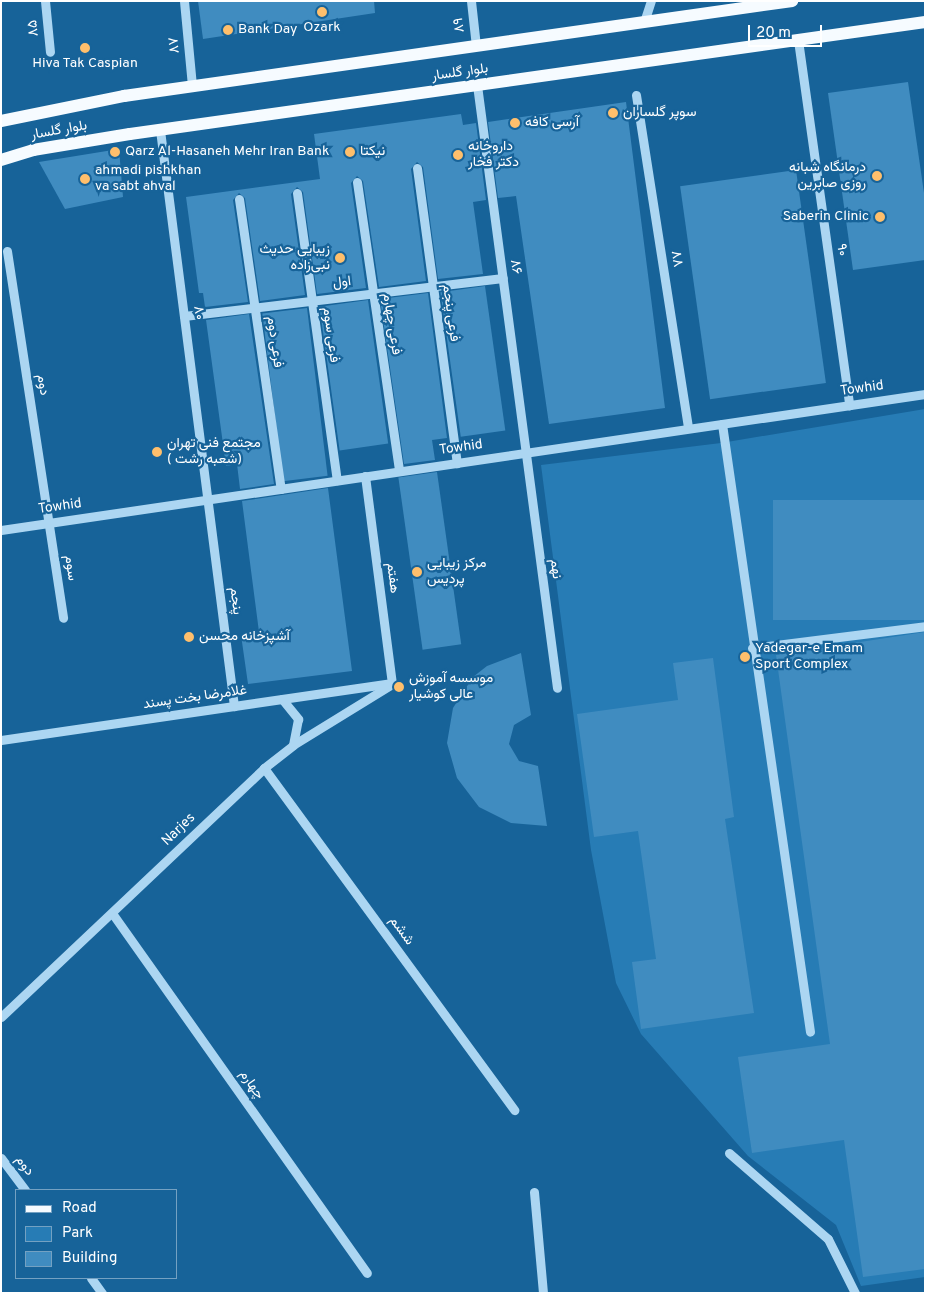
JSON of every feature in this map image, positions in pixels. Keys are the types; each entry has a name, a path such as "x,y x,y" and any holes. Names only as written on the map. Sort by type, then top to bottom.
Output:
{"main road":[{"name":"بلوار گلسار","path":"1,121 192,86 792,1"},
{"name":"بلوار گلسار","path":"1,160 33,150 160,130 925,22"}],"street":[{"name":"۸۵","path":"45,1 50,52"},
{"name":"۸۷","path":"184,1 192,86"},
{"name":"۸۹","path":"471,1 476,46"},
{"path":"644,22 651,1"},
{"name":"۹۰","path":"798,40 849,405"},
{"name":"۸۶","path":"477,85 526,452"},
{"name":"۸۸","path":"636,95 688,428"},
{"name":"۸۰","path":"160,130 207,500"},
{"name":"فرعی پنجم","path":"417,168 457,463"},
{"name":"فرعی چهارم","path":"358,182 372,294 399,471"},
{"name":"فرعی سوم","path":"297,193 337,480"},
{"name":"فرعی دوم","path":"239,199 281,488"},
{"name":"دوم","path":"7,251 49,523"},
{"name":"اول","path":"184,316 503,278"},
{"name":"Towhid","path":"1,530 925,394"},
{"path":"722,424 752,648 810,1032"},
{"name":"نهم","path":"526,452 556,688"},
{"name":"هفتم","path":"365,476 392,684"},
{"name":"پنجم","path":"207,500 234,706"},
{"name":"سوم","path":"49,523 63,618"},
{"path":"752,648 925,626"},
{"name":"غلامرضا بخت پسند","path":"1,740 392,684"},
{"name":"Narjes","path":"2,1014 112,913 264,768 293,745 392,684"},
{"path":"282,699 298,719 293,745"},
{"name":"ششم","path":"264,768 514,1110"},
{"name":"چهارم","path":"112,913 367,1273"},
{"path":"730,1153 828,1239 855,1293"},
{"name":"دوم","path":"1,1158 24,1189"},
{"path":"534,1192 543,1293"},
{"path":"92,1279 102,1293"}],"green space":[{"name":"Yadegar-e Emam Sport Complex","path":"925,409 925,1277 861,1286 836,1225 748,1156 641,1034 616,983 591,850 541,465 721,443"}],"building":[{"path":"198,1 374,1 375,13 203,39"},
{"path":"908,82 925,200 925,260 853,270 828,93"},
{"path":"626,102 665,408 549,424 516,196 498,198 488,122"},
{"path":"461,114 463,125 476,123 486,200 473,202 483,274 438,279 423,167 417,162 411,169 426,281 379,287 363,181 357,176 351,183 366,288 317,294 303,192 297,187 291,194 305,295 260,301 245,198 239,193 233,200 248,302 205,307 203,293 199,293 186,197 320,179 314,134"},
{"name":"ahmadi pishkhan va sabt ahval","path":"119,149 123,197 65,209 39,162"},
{"path":"796,170 826,383 710,399 680,186"},
{"path":"485,286 505,431 461,437 440,292"},
{"path":"428,293 447,438 432,440 435,460 404,464 380,299"},
{"path":"368,300 388,444 340,450 319,307"},
{"path":"307,308 328,476 283,481 262,313"},
{"path":"249,314 274,484 240,489 237,464 226,466 206,320"},
{"path":"437,472 461,644 423,650 398,477"},
{"path":"328,488 352,671 248,684 241,635 259,632 242,501"},
{"path":"773,500 925,500 925,620 773,620"},
{"path":"925,632 925,1269 863,1277 844,1140 752,1153 738,1057 830,1044 776,655"},
{"path":"521,653 531,715 514,725 509,744 519,761 538,766 547,826 511,823 479,807 457,778 447,743 453,708 473,677 487,666"},
{"path":"713,658 734,817 725,819 754,1013 641,1029 632,962 656,959 638,831 594,837 577,714 678,700 673,663"}],"place":[{"name":"Ozark","path":"322,12"},
{"name":"Bank Day","path":"228,30"},
{"name":"Hiva Tak Caspian","path":"85,48"},
{"name":"سوپر گلساران","path":"613,113"},
{"name":"آرسی کافه","path":"515,123"},
{"name":"Qarz Al-Hasaneh Mehr Iran Bank","path":"115,152"},
{"name":"نیکتا","path":"350,152"},
{"name":"داروخانه دکتر فخار","path":"458,155"},
{"name":"درمانگاه شبانه روزی صابرین","path":"877,176"},
{"name":"ahmadi pishkhan va sabt ahval","path":"85,179"},
{"name":"Saberin Clinic","path":"880,217"},
{"name":"زیبایی حدیث نبی‌زاده","path":"340,258"},
{"name":"مجتمع فنی تهران ( شعبه رشت)","path":"157,452"},
{"name":"مرکز زیبایی پردیس","path":"417,572"},
{"name":"آشپزخانه محسن","path":"189,637"},
{"name":"Yadegar-e Emam Sport Complex","path":"745,657"},
{"name":"موسسه آموزش عالی کوشیار","path":"399,687"}]}
